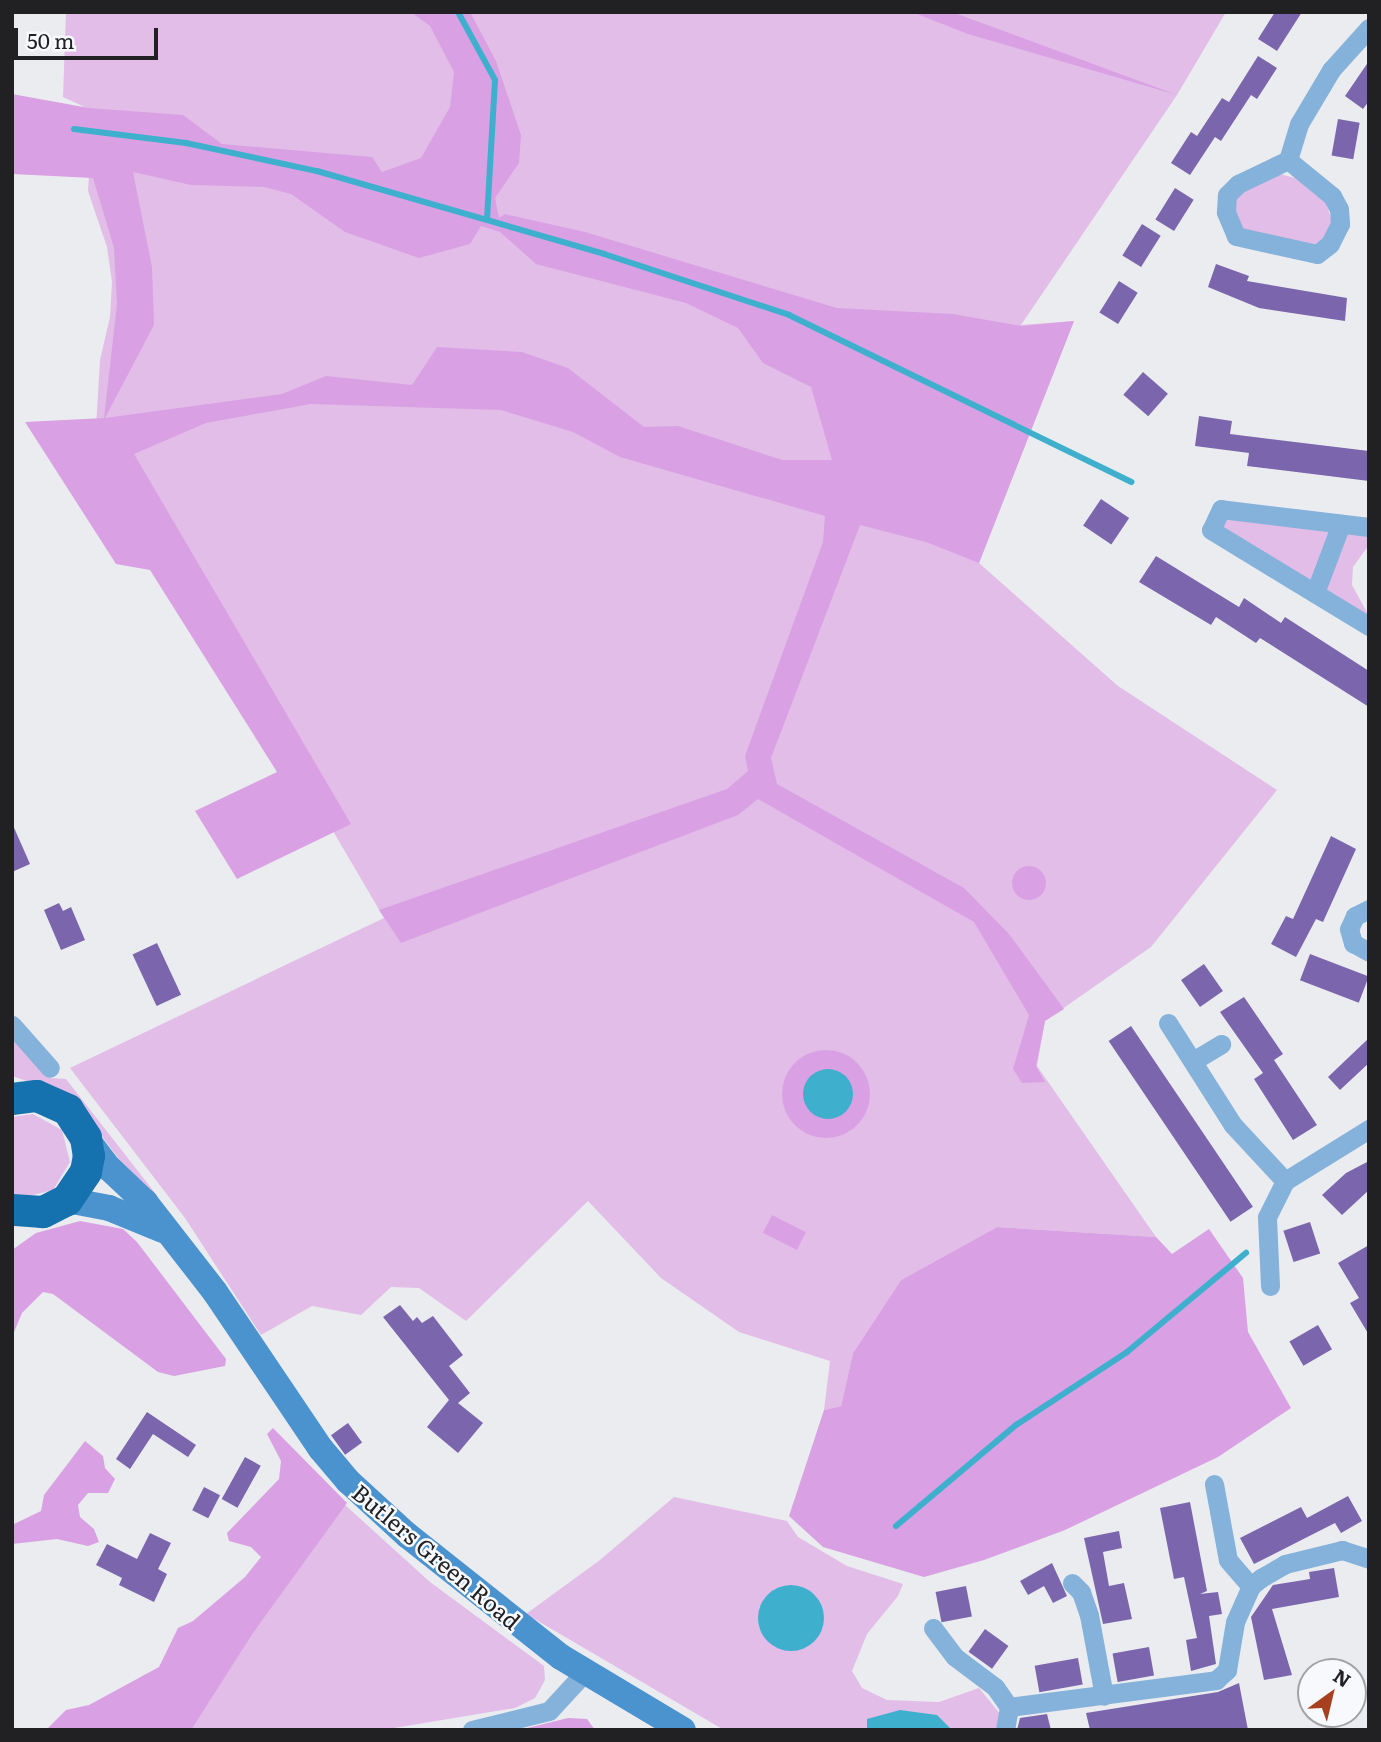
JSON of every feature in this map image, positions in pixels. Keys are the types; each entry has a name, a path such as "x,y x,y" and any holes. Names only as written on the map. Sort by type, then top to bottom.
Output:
{"highway":[{"path":"12,1231 86,1172 86,1138 68,1110 53,1101 15,1096"}],"main road":[{"name":"Butlers Green Road","path":"86,1138 109,1168 145,1202 163,1230 215,1292 321,1449 348,1481 407,1535 584,1673 682,1730"},
{"name":"Butlers Green Road","path":"41,1207 109,1208 163,1230"}],"street":[{"path":"1288,160 1332,196 1339,209 1340,223 1330,244 1317,254 1244,241 1230,230 1227,195 1238,184 1288,160 1299,124 1331,70 1369,28"},
{"path":"1369,527 1222,509 1211,530 1369,626"},
{"path":"1315,593 1341,524"},
{"path":"1369,909 1355,916 1349,929 1353,943 1369,952"},
{"path":"1168,1023 1233,1125 1285,1181"},
{"path":"12,1025 50,1068"},
{"path":"1192,1061 1221,1044"},
{"path":"1270,1286 1267,1217 1285,1181 1369,1129"},
{"path":"1214,1484 1228,1560 1251,1586"},
{"path":"1009,1707 1216,1680 1227,1670 1235,1622 1251,1586 1285,1564 1308,1556 1342,1550 1369,1559"},
{"path":"1072,1583 1081,1591 1089,1615 1104,1696"},
{"path":"933,1628 955,1657 995,1688 1009,1707 1005,1730"},
{"path":"472,1730 549,1712 584,1673"}],"shaded area":[{"path":"66,12 1226,12 1177,95 1021,325 1074,321 979,563 1118,686 1277,790 1151,947 1045,1021 1037,1066 1156,1237 997,1227 901,1280 853,1353 841,1406 824,1410 830,1361 739,1332 661,1278 588,1201 466,1321 419,1288 391,1287 361,1315 312,1306 261,1335 185,1218 70,1068 384,918 96,427 100,360 110,317 112,282 107,247 88,191 93,111 63,97"},
{"path":"411,12 470,12 496,61 521,135 519,163 495,198 499,218 505,214 585,232 837,308 953,314 1021,326 1074,321 979,563 926,542 860,525 771,758 777,784 964,888 1009,934 1064,1009 1045,1021 1036,1066 1045,1082 1022,1083 1013,1069 1029,1015 974,922 758,799 738,815 401,943 379,910 727,789 748,771 745,756 823,542 825,516 620,457 573,432 501,410 311,404 206,423 134,454 351,824 237,879 195,811 277,772 150,570 116,564 25,422 104,418 117,304 114,248 93,178 12,174 12,94 89,108 183,115 222,144 372,157 382,172 421,158 450,107 454,72 430,26","holes":["133,172 191,185 264,187 291,194 345,232 419,258 470,244 481,226 500,232 536,264 686,303 738,328 763,363 811,387 832,460 782,460 678,426 644,427 568,368 522,352 437,347 412,385 326,376 282,394 105,418 154,325 152,267"]},
{"path":"912,12 952,12 1177,95 968,34"},
{"path":"1280,174 1299,179 1326,203 1334,227 1325,240 1309,246 1247,232 1235,222 1234,198 1242,189"},
{"path":"1221,509 1369,527 1369,545 1353,567 1352,585 1369,616 1211,530"},
{"path":"1029,866 1041,871 1046,883 1041,895 1029,900 1017,895 1012,883 1017,871"},
{"path":"12,1033 51,1078 66,1079 159,1198 121,1162 73,1097 12,1076"},
{"path":"826,1050 851,1057 863,1069 870,1094 863,1119 851,1131 826,1138 801,1131 789,1119 782,1094 789,1069 801,1057"},
{"path":"33,1114 62,1130 70,1162 53,1190 21,1198 12,1194 12,1117"},
{"path":"772,1215 806,1232 797,1250 763,1233"},
{"path":"80,1221 123,1229 137,1242 226,1359 225,1366 174,1376 158,1372 53,1294 43,1292 22,1313 12,1337 12,1250 36,1233"},
{"path":"997,1227 1156,1237 1172,1254 1209,1229 1243,1278 1248,1332 1291,1408 1218,1457 1065,1530 984,1560 924,1577 823,1547 789,1516 824,1410 841,1406 853,1353 901,1280"},
{"path":"273,1428 347,1503 253,1633 191,1730 46,1730 66,1710 89,1705 159,1667 178,1628 193,1621 245,1577 261,1557 251,1547 229,1541 227,1533 279,1479 281,1461 267,1434"},
{"path":"85,1441 103,1456 105,1468 115,1479 108,1493 88,1493 78,1505 80,1517 94,1529 99,1542 88,1546 57,1539 12,1544 12,1525 41,1511 44,1495"},
{"path":"674,1497 787,1521 798,1537 847,1566 903,1584 898,1596 867,1634 852,1671 862,1688 887,1700 939,1702 979,1688 1001,1715 998,1730 724,1730 526,1614 600,1560"},
{"path":"344,1504 430,1582 544,1666 545,1680 535,1698 515,1708 382,1730 190,1730 252,1632"},
{"path":"568,1718 587,1719 595,1730 519,1730"}],"water":[{"path":"818,1070 838,1070 852,1084 852,1104 838,1118 818,1118 804,1104 804,1084"},
{"path":"791,1585 804,1587 819,1600 824,1618 822,1631 809,1646 791,1651 778,1649 763,1636 758,1618 760,1605 773,1590"},
{"path":"900,1710 937,1715 952,1730 867,1730 867,1719"}],"building":[{"path":"1275,12 1302,12 1277,51 1258,39"},
{"path":"1258,56 1277,68 1257,99 1251,95 1221,141 1215,137 1190,175 1171,163 1191,132 1197,136 1222,98 1229,102"},
{"path":"1369,61 1369,101 1363,109 1345,96"},
{"path":"1338,119 1360,123 1353,159 1332,155"},
{"path":"1175,188 1194,200 1174,231 1155,219"},
{"path":"1142,224 1161,236 1141,267 1122,255"},
{"path":"1216,264 1249,276 1247,281 1347,298 1345,321 1259,308 1208,287"},
{"path":"1119,281 1138,293 1118,324 1099,312"},
{"path":"1143,372 1168,394 1148,416 1123,395"},
{"path":"1199,416 1232,421 1230,434 1369,451 1369,481 1247,466 1249,453 1195,446"},
{"path":"1101,499 1129,518 1111,545 1083,526"},
{"path":"1156,556 1239,607 1244,598 1281,623 1285,617 1369,671 1369,707 1260,638 1256,643 1216,617 1211,625 1139,582"},
{"path":"12,823 30,864 12,872"},
{"path":"1331,836 1356,849 1323,922 1316,919 1296,957 1271,944 1286,916 1293,919"},
{"path":"59,903 63,911 71,907 85,940 61,950 44,910"},
{"path":"157,943 181,995 157,1006 133,954"},
{"path":"1310,954 1369,977 1359,1003 1300,980"},
{"path":"1204,964 1223,991 1200,1007 1181,980"},
{"path":"1244,997 1283,1054 1274,1060 1317,1125 1293,1140 1254,1079 1263,1073 1220,1012"},
{"path":"1131,1026 1253,1207 1231,1222 1109,1041"},
{"path":"1369,1038 1369,1063 1340,1090 1328,1077"},
{"path":"1369,1161 1369,1190 1342,1215 1322,1195 1346,1173"},
{"path":"1310,1222 1320,1253 1294,1262 1283,1231"},
{"path":"1369,1245 1369,1335 1350,1303 1359,1298 1338,1263"},
{"path":"400,1305 413,1321 417,1317 422,1323 433,1316 463,1355 449,1366 470,1393 458,1403 483,1423 458,1453 427,1427 449,1400 383,1317"},
{"path":"1318,1325 1332,1349 1303,1366 1289,1342"},
{"path":"147,1412 196,1445 188,1457 153,1434 130,1469 116,1459"},
{"path":"348,1423 362,1442 345,1455 331,1435"},
{"path":"245,1457 261,1466 237,1508 222,1499"},
{"path":"204,1487 220,1495 208,1518 192,1510"},
{"path":"1348,1496 1362,1521 1341,1533 1335,1523 1254,1564 1240,1538 1301,1507 1307,1518"},
{"path":"1190,1502 1207,1591 1200,1594 1218,1592 1222,1614 1209,1616 1216,1664 1191,1671 1186,1640 1197,1638 1184,1577 1174,1579 1160,1508"},
{"path":"1119,1531 1122,1548 1103,1552 1109,1586 1124,1583 1132,1619 1103,1624 1084,1538"},
{"path":"150,1533 171,1543 158,1569 167,1574 154,1602 119,1585 122,1578 96,1565 107,1544 137,1559"},
{"path":"1052,1563 1067,1596 1053,1603 1044,1586 1028,1595 1020,1581"},
{"path":"1334,1568 1339,1597 1272,1609 1292,1675 1264,1680 1251,1617 1273,1585 1310,1579 1309,1572"},
{"path":"966,1586 972,1616 941,1622 936,1592"},
{"path":"985,1629 1008,1646 992,1669 969,1652"},
{"path":"1149,1647 1154,1676 1118,1682 1113,1653"},
{"path":"1078,1658 1083,1685 1039,1692 1035,1666"},
{"path":"1239,1683 1248,1730 1090,1730 1086,1713 1218,1692"},
{"path":"1047,1714 1051,1730 1017,1730 1020,1718"}],"waterway":[{"path":"458,12 495,80 487,220"},
{"path":"74,129 186,143 317,171 604,254 789,315 1132,482"},
{"path":"896,1526 1016,1425 1127,1352 1246,1253"}]}
